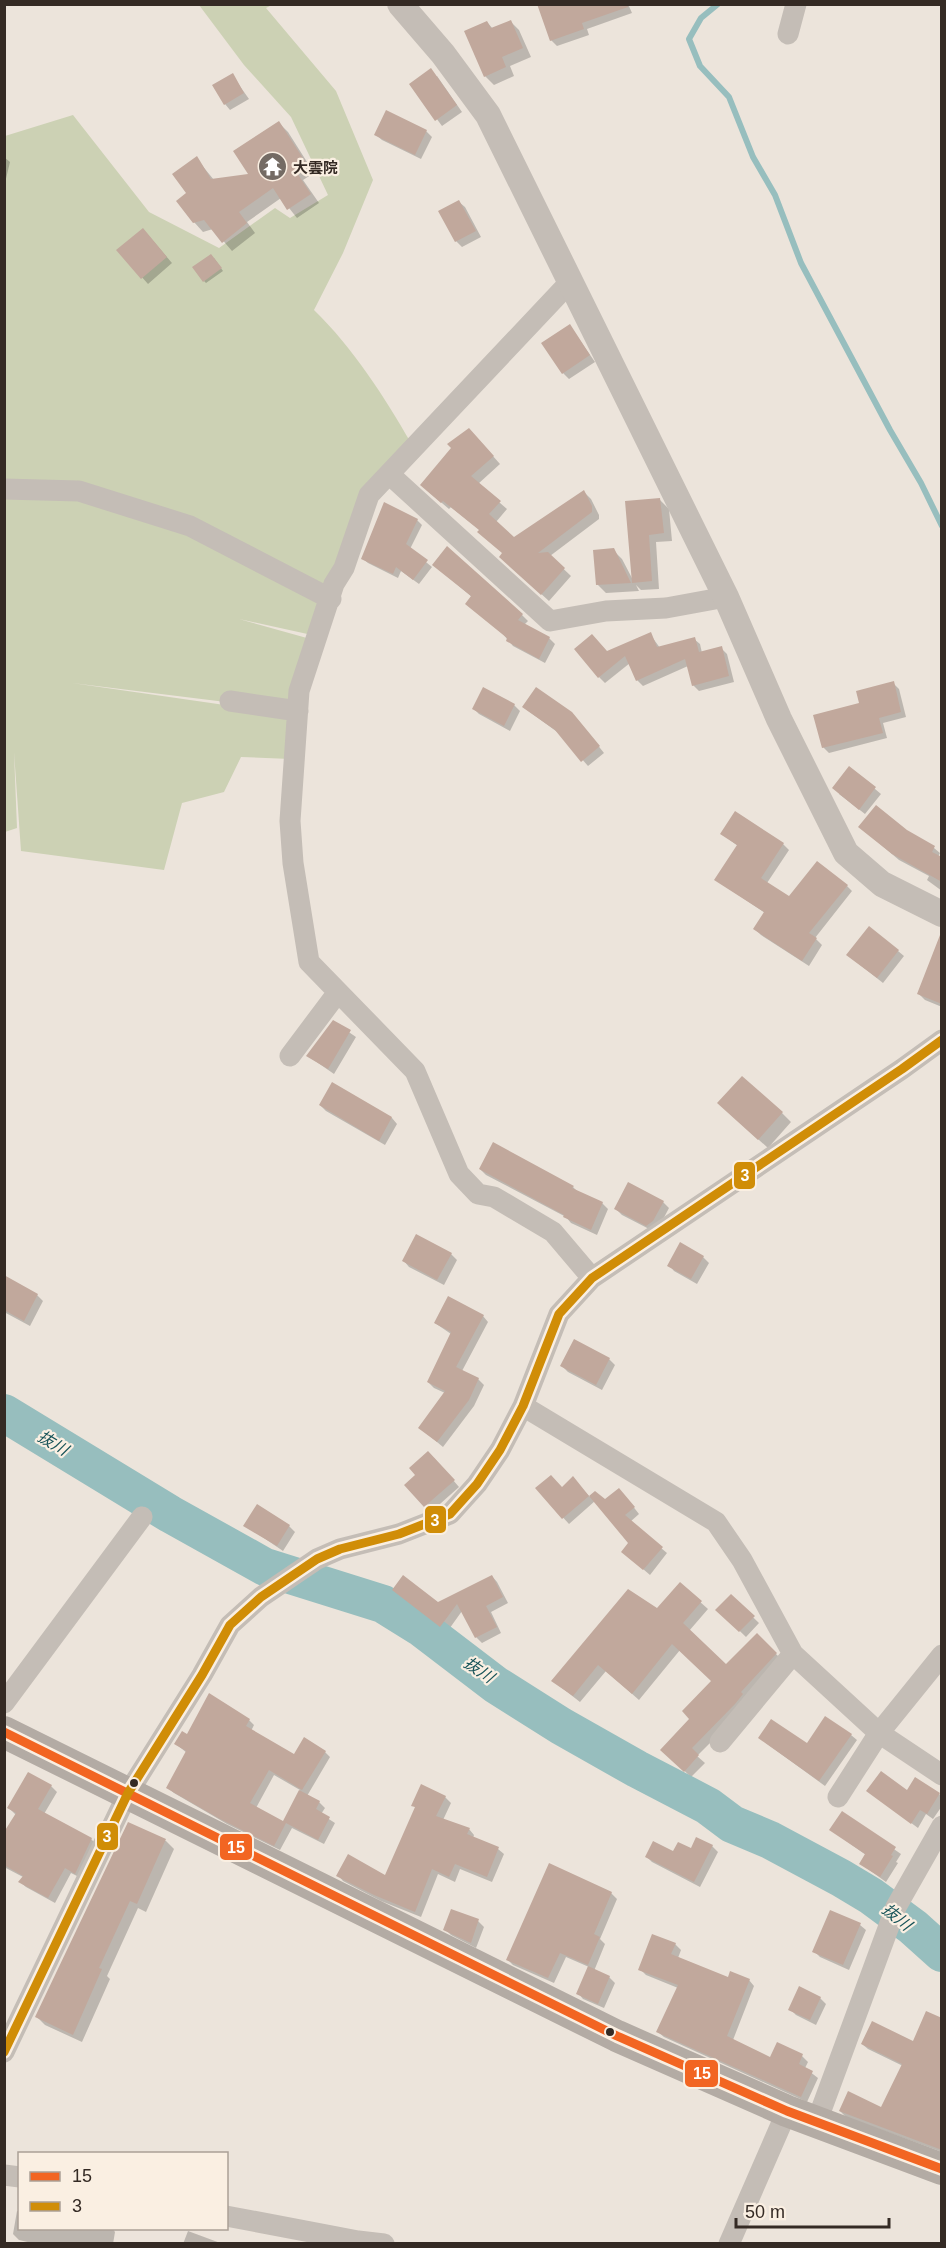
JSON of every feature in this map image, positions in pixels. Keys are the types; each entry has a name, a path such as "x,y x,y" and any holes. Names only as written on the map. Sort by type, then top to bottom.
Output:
{"main road":[{"path":"4,1732 617,2036 787,2111 942,2169"}],"street":[{"path":"400,4 443,54 488,115 726,597 779,719 846,854 882,884 942,914"},
{"path":"788,34 796,4"},
{"path":"570,282 369,495 344,568 334,584 300,689 290,821 293,863 309,962 416,1071 459,1174 478,1194 494,1197 553,1232 592,1278"},
{"path":"389,474 550,621 606,611 666,608 726,597"},
{"path":"4,489 79,491 190,526 330,599"},
{"path":"230,701 298,711"},
{"path":"290,1056 338,992"},
{"path":"4,2052 128,1793 202,1675 230,1625 261,1597 317,1559 340,1549 399,1534 450,1514 477,1484 500,1450 523,1406 559,1314 592,1278 902,1070 942,1040"},
{"path":"523,1406 716,1522 742,1560 794,1654 879,1733 942,1775"},
{"path":"4,1703 142,1517"},
{"path":"720,1742 794,1654"},
{"path":"838,1797 879,1733 942,1655"},
{"path":"817,2121 901,1898 942,1826"},
{"path":"729,2244 787,2111"},
{"path":"228,2216 384,2244"}],"green space":[{"path":"199,5 272,5 266,8 336,91 373,180 343,253 314,310 342,340 367,373 411,443 390,474 312,635 239,619 314,640 298,711 72,683 295,715 290,759 241,757 224,792 182,803 164,870 21,851 14,752 17,828 5,832 5,136 73,115 149,212 219,248 275,208 290,218 328,195 291,117 244,65"}],"building":[{"path":"537,4 628,4 628,7 582,23 584,29 550,41"},
{"path":"511,20 523,48 502,57 506,67 484,77 464,31 487,21 491,28"},
{"path":"431,68 457,105 435,121 409,84"},
{"path":"233,73 244,93 224,105 212,85"},
{"path":"386,110 427,130 415,155 374,135"},
{"path":"279,121 306,163 295,170 311,194 287,210 273,188 239,212 247,223 222,243 204,220 193,223 176,201 186,193 172,174 197,156 211,179 248,174 233,151"},
{"path":"459,200 476,231 455,242 438,211"},
{"path":"143,228 167,257 141,279 116,250"},
{"path":"211,254 222,268 203,282 192,267"},
{"path":"570,324 590,355 562,374 541,343"},
{"path":"469,428 494,456 471,476 501,501 489,514 514,537 584,490 592,506 592,512 538,553 548,552 565,568 541,595 499,557 502,553 477,532 479,530 420,485 451,448 447,444"},
{"path":"660,498 664,533 649,535 652,581 632,583 625,501"},
{"path":"384,502 418,519 406,544 428,560 413,580 396,567 393,574 361,559"},
{"path":"447,546 523,614 518,620 550,637 539,659 506,641 507,638 465,604 471,596 432,565"},
{"path":"614,548 631,583 596,585 593,550"},
{"path":"651,632 657,647 695,637 699,652 722,646 729,676 692,686 685,659 636,681 625,656 598,678 574,649 592,634 607,651"},
{"path":"894,681 901,712 879,718 883,733 822,748 813,715 859,703 856,691"},
{"path":"483,687 515,704 504,726 472,709"},
{"path":"536,687 572,712 600,746 581,762 555,730 522,707"},
{"path":"849,766 876,787 859,810 832,788"},
{"path":"876,805 907,830 935,846 932,852 942,857 942,882 892,854 858,827"},
{"path":"735,811 784,843 761,878 789,896 817,861 848,885 809,933 817,938 802,961 753,929 764,912 714,880 737,845 720,834"},
{"path":"869,926 899,950 877,978 846,955"},
{"path":"940,935 942,936 942,1004 917,994"},
{"path":"333,1020 351,1030 328,1069 306,1056"},
{"path":"742,1076 783,1112 758,1140 717,1103"},
{"path":"332,1082 392,1117 379,1141 319,1105"},
{"path":"493,1142 574,1186 572,1188 603,1202 591,1230 563,1217 564,1215 479,1169"},
{"path":"628,1182 664,1201 653,1221 646,1226 614,1209"},
{"path":"416,1234 452,1253 437,1280 402,1261"},
{"path":"680,1242 704,1256 691,1279 667,1266"},
{"path":"4,1275 38,1294 24,1321 4,1310"},
{"path":"448,1296 484,1315 456,1367 479,1378 469,1400 437,1442 418,1428 445,1391 427,1382 451,1332 434,1323"},
{"path":"574,1339 610,1358 596,1385 560,1366"},
{"path":"428,1451 455,1480 424,1507 404,1485 415,1475 409,1468"},
{"path":"551,1475 562,1487 573,1476 589,1496 562,1519 535,1488"},
{"path":"619,1488 635,1507 625,1515 663,1547 643,1570 621,1552 628,1543 589,1496 595,1491 605,1499"},
{"path":"257,1504 290,1525 277,1546 243,1526"},
{"path":"403,1575 438,1602 492,1575 503,1597 486,1606 497,1627 475,1638 457,1604 440,1627 392,1590"},
{"path":"680,1582 702,1601 683,1623 726,1664 757,1633 777,1653 741,1692 743,1694 735,1704 692,1748 699,1755 684,1772 660,1750 689,1719 682,1711 711,1681 672,1644 632,1694 598,1665 573,1696 551,1681 628,1589 657,1608"},
{"path":"731,1594 755,1616 739,1632 715,1610"},
{"path":"209,1693 250,1719 246,1726 294,1754 304,1737 326,1751 302,1790 269,1770 250,1803 283,1821 299,1790 320,1801 316,1809 330,1817 318,1840 286,1823 274,1846 166,1788 186,1751 174,1744 182,1731 187,1734"},
{"path":"825,1716 852,1734 819,1781 758,1738 771,1719 807,1743"},
{"path":"881,1771 907,1790 915,1777 940,1793 927,1814 920,1810 911,1824 866,1791"},
{"path":"28,1772 52,1785 38,1809 92,1838 75,1874 65,1868 48,1898 18,1882 23,1876 4,1865 4,1832 16,1813 7,1808"},
{"path":"421,1784 446,1796 436,1816 470,1828 467,1834 499,1847 487,1877 455,1864 449,1877 432,1869 415,1912 336,1876 348,1854 385,1875 415,1807 411,1806"},
{"path":"842,1811 896,1847 880,1877 859,1864 865,1854 829,1830"},
{"path":"128,1822 166,1839 137,1904 130,1901 99,1968 102,1969 73,2035 35,2017"},
{"path":"696,1837 713,1845 694,1882 645,1857 653,1841 673,1851 678,1842 691,1848"},
{"path":"549,1863 612,1892 594,1934 600,1937 588,1965 560,1953 548,1978 506,1960"},
{"path":"451,1909 479,1919 471,1943 443,1930"},
{"path":"830,1910 861,1923 843,1965 812,1952"},
{"path":"652,1934 676,1943 671,1954 728,1977 730,1971 750,1979 727,2036 770,2057 777,2042 803,2054 799,2064 813,2071 801,2097 656,2032 678,1985 638,1970"},
{"path":"588,1966 610,1976 598,2004 576,1994"},
{"path":"799,1986 821,1997 810,2020 788,2010"},
{"path":"926,2011 942,2018 942,2150 839,2111 848,2091 881,2107 902,2064 861,2044 872,2021 913,2041"}],"waterway":[{"path":"718,4 701,18 689,39 700,66 729,97 753,157 775,195 801,263 890,430 921,483 942,526"},
{"name":"抜川","path":"4,1413 170,1514 265,1567 383,1604 420,1627 496,1685 561,1726 708,1806 732,1824 770,1840 871,1896 913,1927 942,1953"}],"transit line":[{"name":"3","path":"4,2052 128,1793 202,1675 230,1625 261,1597 317,1559 340,1549 399,1534 450,1514 477,1484 500,1450 523,1406 559,1314 592,1278 942,1040"},
{"name":"15","path":"4,1732 617,2036 787,2111 942,2169"}],"place":[{"name":"大雲院","path":"272,167"}]}
